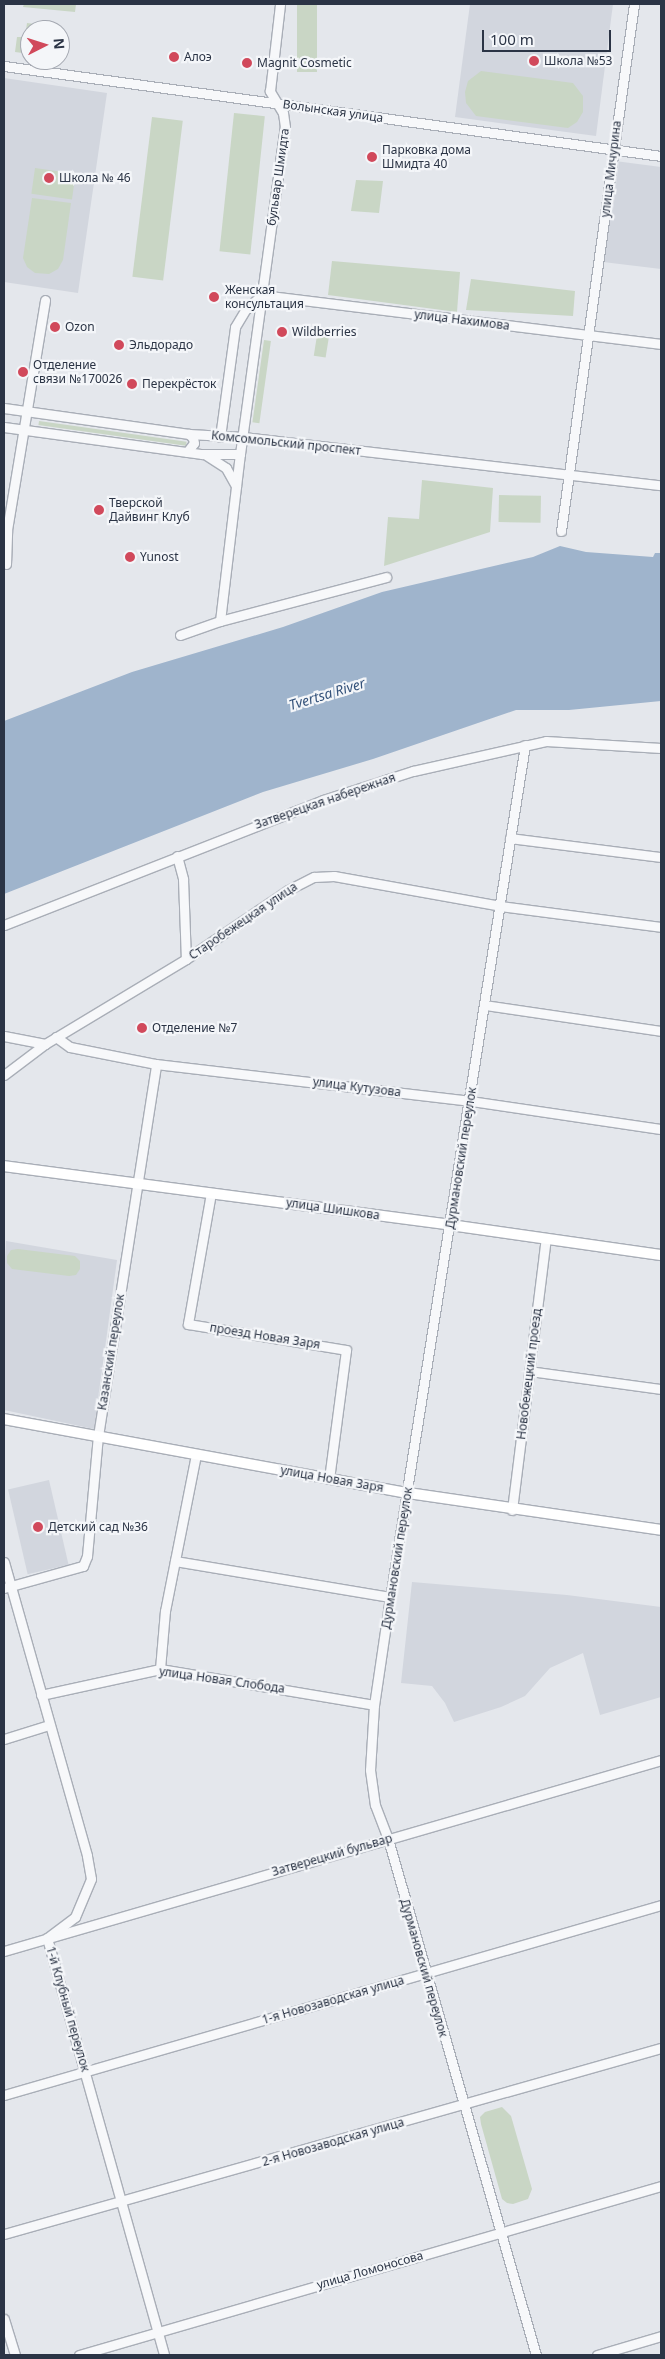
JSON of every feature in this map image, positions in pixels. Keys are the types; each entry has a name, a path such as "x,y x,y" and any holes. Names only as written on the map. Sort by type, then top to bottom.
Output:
{"main road":[{"name":"улица Шишкова","path":"4,1166 450,1224 661,1255"},
{"name":"улица Новая Заря","path":"4,1419 408,1493 512,1510 661,1530"}],"street":[{"name":"бульвар Шмидта","path":"220,622 242,437 286,127 283,114 271,97 270,88 280,4"},
{"name":"улица Мичурина","path":"561,531 634,4"},
{"name":"Волынская улица","path":"4,66 661,156"},
{"name":"улица Нахимова","path":"262,295 661,344"},
{"path":"220,437 235,326 246,309 262,295"},
{"path":"6,564 5,530 45,300"},
{"name":"Комсомольский проспект","path":"4,408 189,434 242,437 661,485"},
{"name":"Комсомольский проспект","path":"4,427 202,454 240,454"},
{"path":"187,452 194,444 193,438 189,434"},
{"name":"Комсомольский проспект","path":"202,454 223,466 236,486"},
{"path":"180,635 220,622 386,577"},
{"name":"Затверецкая набережная","path":"4,925 323,800 413,770 546,742 661,748"},
{"name":"Дурмановский переулок","path":"525,745 471,1101 390,1596 374,1704 370,1752 371,1789 374,1805 388,1839 536,2355"},
{"path":"510,838 661,857"},
{"path":"177,856 182,879 186,959"},
{"name":"Старобежецкая улица","path":"4,1075 45,1044 186,959 288,890 314,877 342,878 500,906 661,927"},
{"path":"485,1005 661,1031"},
{"path":"4,1036 45,1044"},
{"name":"улица Кутузова","path":"56,1037 70,1047 156,1064 471,1101 661,1129"},
{"name":"Казанский переулок","path":"7,1588 83,1566 87,1556 98,1436 156,1064"},
{"name":"проезд Новая Заря","path":"211,1193 188,1324 346,1350 329,1479"},
{"name":"Новобежецкий проезд","path":"512,1510 546,1238"},
{"path":"529,1371 661,1389"},
{"path":"160,1669 165,1611 196,1454"},
{"path":"175,1561 390,1596"},
{"name":"1-й Клубный переулок","path":"4,1562 7,1588 41,1695 87,1856 91,1879 75,1917 47,1938 164,2355"},
{"name":"улица Новая Слобода","path":"41,1695 160,1669 374,1704"},
{"path":"4,1739 49,1725"},
{"name":"Затверецкий бульвар","path":"4,1951 661,1760"},
{"name":"1-я Новозаводская улица","path":"4,2096 661,1905"},
{"name":"2-я Новозаводская улица","path":"4,2234 661,2048"},
{"name":"улица Ломоносова","path":"79,2355 661,2186"},
{"path":"4,2319 15,2355"},
{"path":"597,2355 661,2336"}],"shaded area":[{"name":"Школа №53","path":"470,4 613,4 596,136 455,117"},
{"name":"Школа № 46","path":"4,78 107,93 78,293 4,282"},
{"path":"615,161 661,167 661,269 603,262"},
{"path":"6,1241 117,1260 94,1429 4,1410 4,1279"},
{"name":"Детский сад №36","path":"49,1480 69,1565 28,1574 8,1489"},
{"path":"412,1582 567,1595 661,1607 661,1697 600,1715 583,1653 550,1668 525,1696 501,1707 454,1722 445,1703 432,1686 401,1683"}],"green space":[{"path":"24,4 76,4 75,12 23,7"},
{"path":"297,4 317,4 317,72 297,72"},
{"path":"17,37 20,37 20,53 15,52"},
{"path":"481,71 573,83 583,96 583,112 577,122 568,128 476,116 466,103 465,92 468,81"},
{"path":"234,113 265,116 250,254 219,251"},
{"path":"152,117 183,121 163,281 132,277"},
{"path":"35,168 76,174 72,199 31,194"},
{"path":"356,180 383,181 379,213 351,211"},
{"path":"32,198 71,203 63,260 58,269 49,274 35,273 27,267 23,258"},
{"path":"332,261 460,272 457,312 328,295"},
{"path":"471,279 575,291 573,316 466,310"},
{"path":"318,329 330,331 326,358 314,356"},
{"path":"264,340 271,341 259,423 252,422"},
{"path":"39,421 187,442 186,446 38,425"},
{"path":"422,480 493,488 490,532 384,566 388,517 419,519"},
{"path":"499,495 541,496 541,523 499,522"},
{"path":"18,1249 75,1256 80,1261 80,1269 76,1275 69,1276 12,1269 7,1263 7,1256 11,1250"},
{"path":"502,2107 511,2116 532,2189 528,2199 513,2204 507,2203 502,2199 480,2117 485,2112"}],"water":[{"name":"Tvertsa River","path":"560,546 586,552 653,557 655,553 661,553 661,701 569,710 516,710 373,759 263,792 4,894 4,721 132,672 283,627 382,592 533,557"}],"place":[{"name":"Алоэ","path":"174,57"},
{"name":"Школа №53","path":"534,61"},
{"name":"Magnit Cosmetic","path":"247,63"},
{"name":"Парковка дома Шмидта 40","path":"372,157"},
{"name":"Школа № 46","path":"49,178"},
{"name":"Женская консультация","path":"214,297"},
{"name":"Ozon","path":"55,327"},
{"name":"Wildberries","path":"282,332"},
{"name":"Эльдорадо","path":"119,345"},
{"name":"Отделение связи №170026","path":"23,372"},
{"name":"Перекрёсток","path":"132,384"},
{"name":"Тверской Дайвинг Клуб","path":"99,510"},
{"name":"Yunost","path":"130,557"},
{"name":"Отделение №7","path":"142,1028"},
{"name":"Детский сад №36","path":"38,1527"}]}
